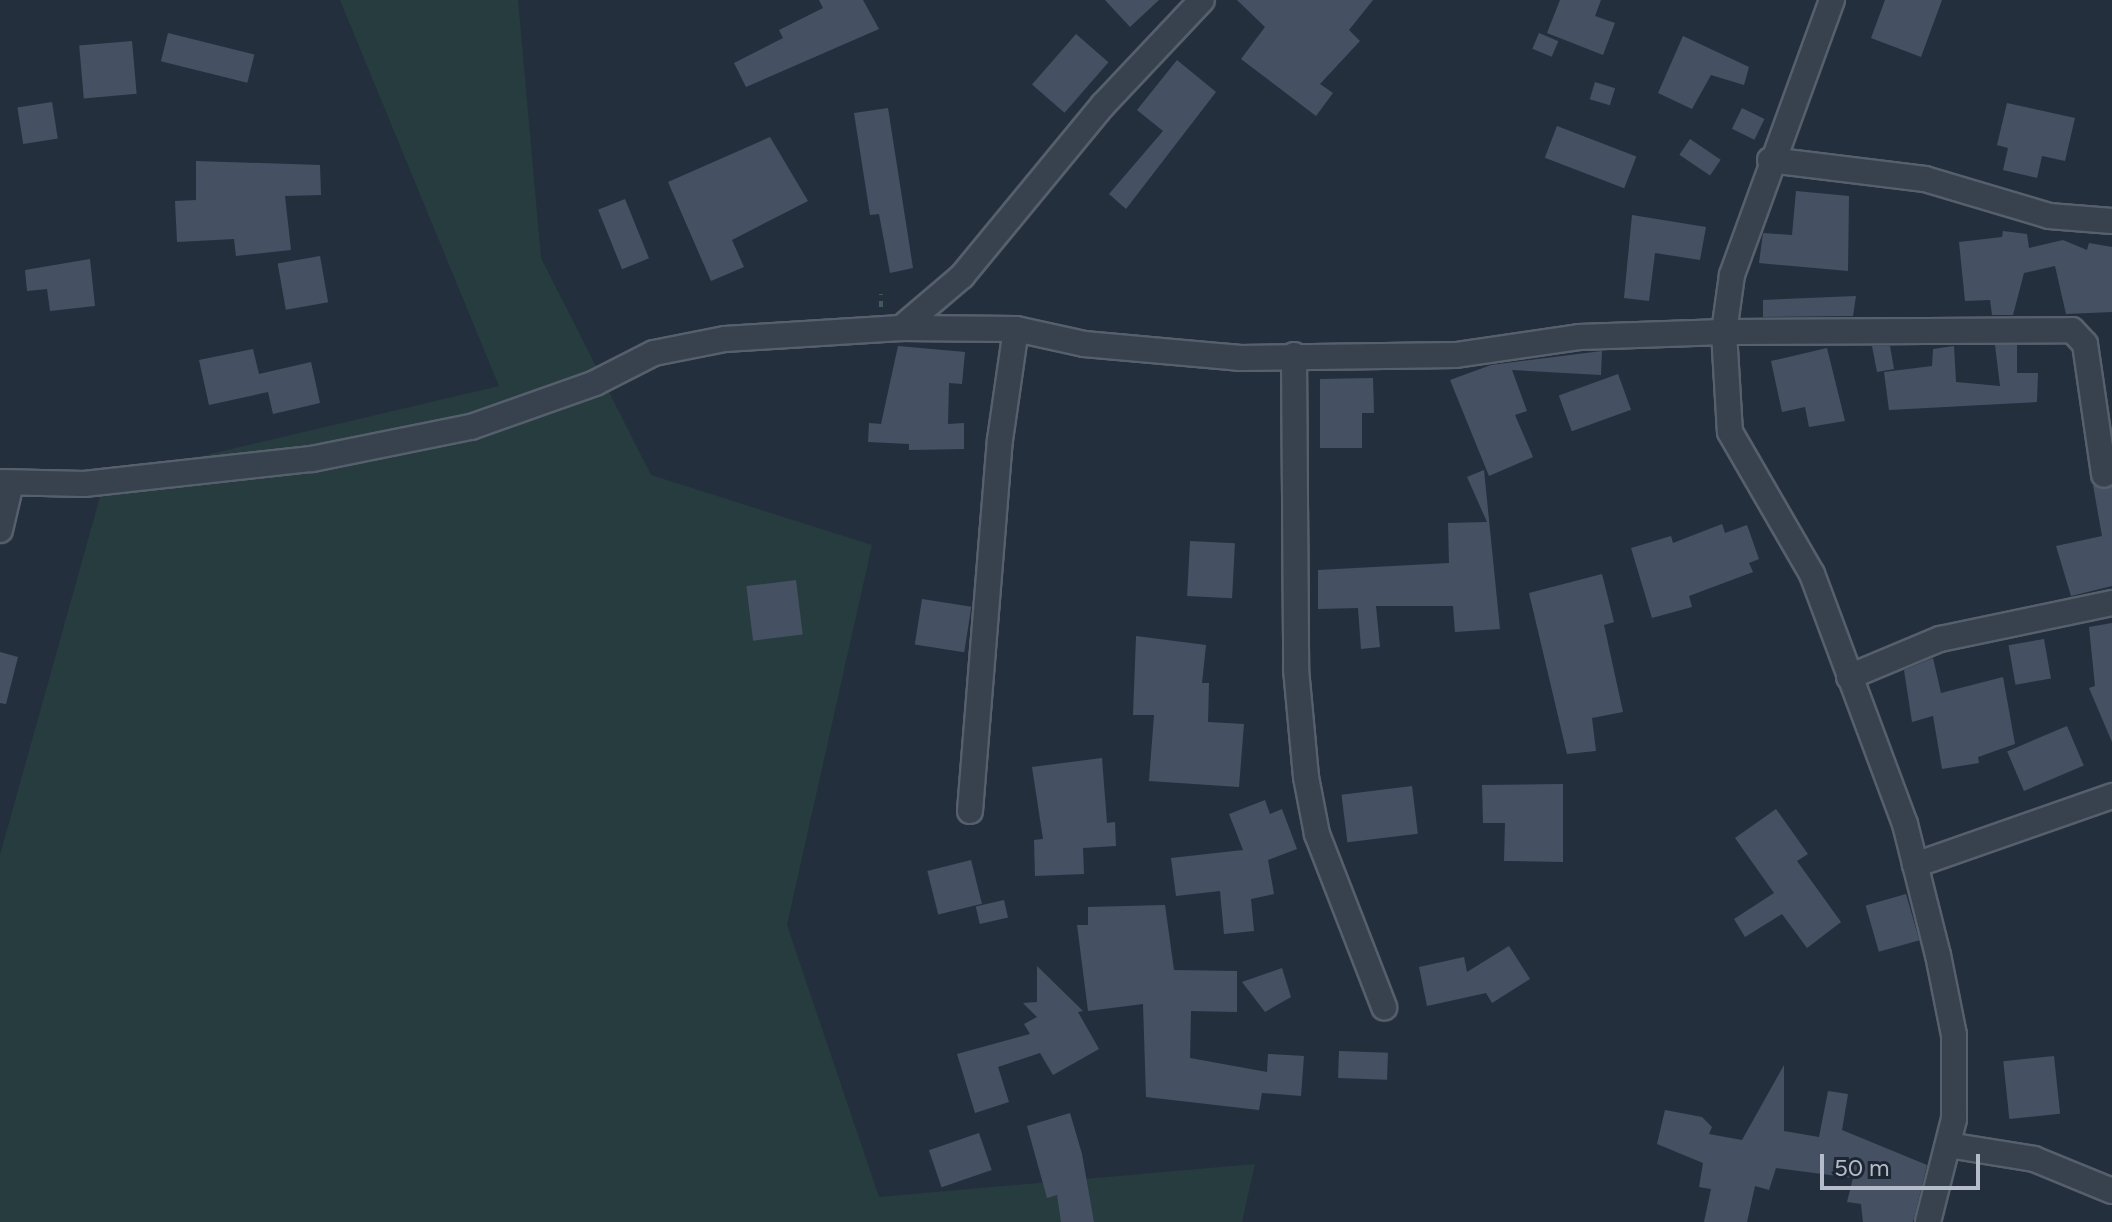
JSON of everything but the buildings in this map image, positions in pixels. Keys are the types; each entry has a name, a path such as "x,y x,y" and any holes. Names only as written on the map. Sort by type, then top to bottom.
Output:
{"street":[{"path":"901,328 962,276 1103,105 1202,0"},
{"path":"1832,0 1770,160 1732,275 1724,332 1730,432 1812,574 1915,865 1954,1035 1954,1119 1928,1222"},
{"path":"1770,160 1925,179 2049,216 2112,221"},
{"path":"0,530 6,482 84,484 312,459 471,427 595,383 654,353 725,339 901,328 1016,329 1115,347 1240,358 1456,355 1579,337 1724,332 2072,330 2085,344 2104,475"},
{"path":"970,811 1000,440 1016,329"},
{"path":"1294,355 1296,669 1306,777 1317,834 1384,1007"},
{"path":"1849,677 1940,639 2112,603"},
{"path":"1915,865 2112,796"},
{"path":"1948,1145 2034,1159 2112,1191"}],"green space":[{"path":"340,0 518,0 541,258 651,475 872,545 787,925 879,1197 1255,1164 1242,1222 0,1222 0,855 105,479 499,386"}]}
